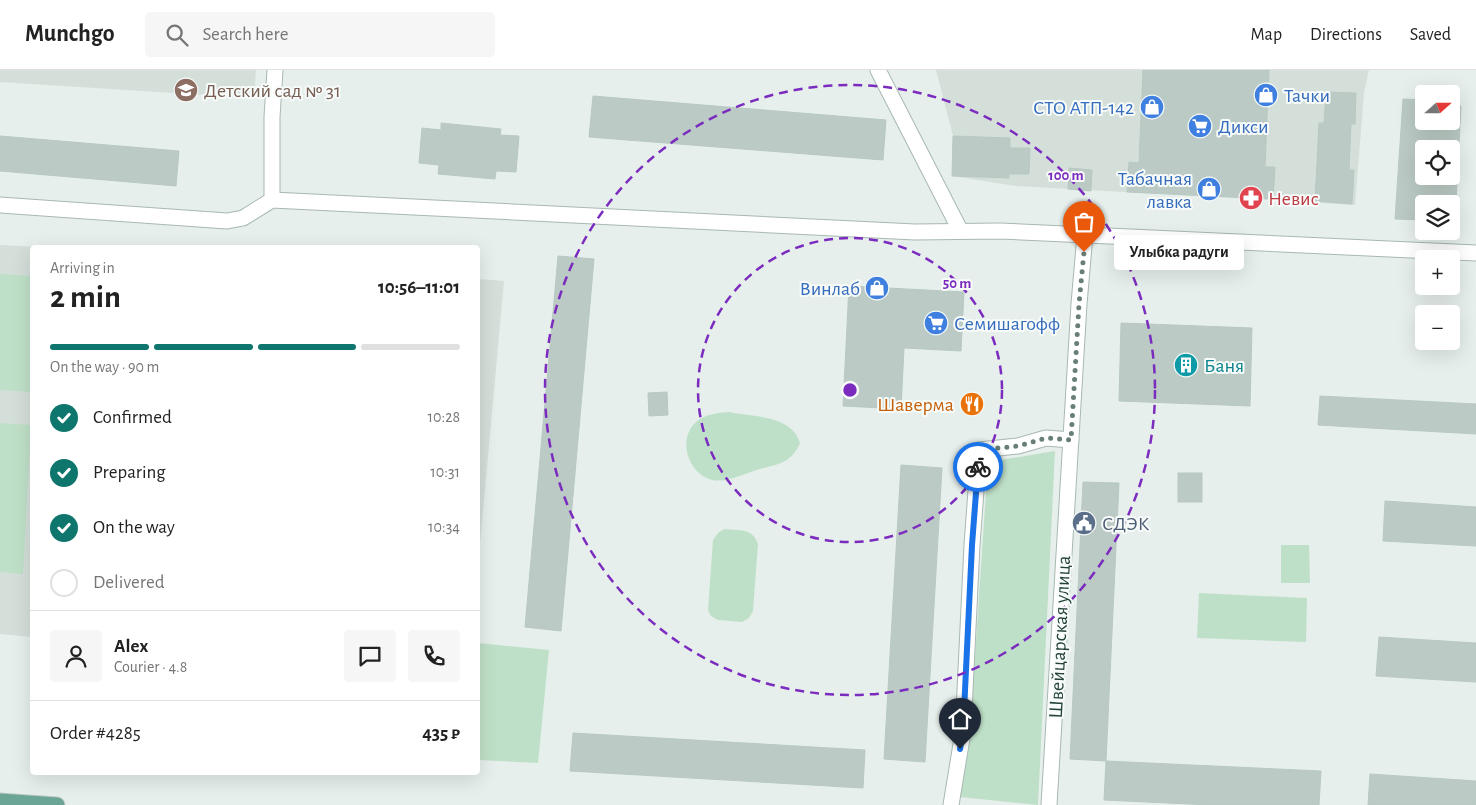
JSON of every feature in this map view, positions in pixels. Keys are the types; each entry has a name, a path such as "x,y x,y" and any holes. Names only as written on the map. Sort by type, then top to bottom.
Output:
{"main road":[{"path":"0,801 57,805"}],"street":[{"path":"272,200 272,117 275,70"},
{"path":"878,70 960,230"},
{"path":"0,205 227,222 243,218 272,200 906,232 960,230 1476,253"},
{"name":"Швейцарская улица","path":"1049,805 1079,304 1085,235"},
{"path":"951,805 963,732 972,545 979,450 1018,446 1046,438 1071,440"}],"shaded area":[{"name":"Детский сад № 31","path":"0,70 256,70 254,98 0,82"},
{"path":"936,70 1369,70 1364,93 1355,205 1016,186 952,176 953,136"},
{"path":"0,245 30,247 30,637 0,634"},
{"path":"480,279 504,281 480,544"}],"green space":[{"path":"0,274 30,276 30,392 0,390"},
{"path":"729,412 780,422 796,434 800,443 793,455 784,462 724,480 712,480 697,471 691,463 686,446 687,437 690,429 703,417"},
{"path":"0,423 30,425 23,574 0,572"},
{"path":"1055,451 1038,805 960,797 970,732 988,462"},
{"path":"724,529 749,532 758,544 753,611 749,618 742,622 718,620 711,616 708,610 713,540"},
{"path":"1281,545 1309,545 1310,583 1281,583"},
{"path":"1199,593 1307,598 1306,642 1197,638"},
{"path":"480,643 549,650 538,763 480,760"}],"building":[{"path":"1143,70 1269,70 1265,167 1275,167 1273,199 1127,192 1129,162 1139,163"},
{"path":"1326,92 1356,93 1355,124 1351,124 1349,170 1354,170 1352,204 1315,201 1319,123 1324,123"},
{"path":"593,96 886,120 883,160 589,137"},
{"path":"1403,99 1415,100 1415,130 1460,130 1459,140 1415,140 1415,185 1457,185 1456,195 1415,195 1415,220 1395,219"},
{"path":"441,123 501,129 500,135 519,136 516,172 496,171 495,179 438,174 439,165 419,163 422,128 441,130"},
{"path":"0,136 179,151 176,186 0,171"},
{"path":"953,136 1010,138 1010,148 1030,148 1029,174 1009,174 1009,178 952,176"},
{"path":"1069,168 1092,170 1091,191 1068,189"},
{"path":"558,256 594,259 561,631 525,627"},
{"path":"849,286 964,292 961,351 904,348 901,409 843,406"},
{"name":"Баня","path":"1121,323 1252,328 1250,406 1119,401"},
{"path":"667,392 668,415 649,416 648,393"},
{"path":"1320,396 1476,404 1476,434 1318,425"},
{"path":"901,465 942,468 925,762 884,759"},
{"path":"1178,473 1202,473 1202,502 1178,502"},
{"path":"1083,482 1119,483 1106,761 1070,759"},
{"path":"1385,501 1476,507 1476,546 1383,541"},
{"path":"1379,637 1476,643 1476,682 1376,676"},
{"path":"573,733 865,750 863,788 570,771"},
{"path":"1106,761 1321,771 1319,805 1210,805 1104,800"},
{"path":"1370,774 1476,781 1476,805 1368,805"}],"way so far":[{"path":"978,467 979,450 1018,446 1046,438 1071,440 1084,252"}],"place":[{"name":"Детский сад № 31","path":"186,90"},
{"name":"Тачки","path":"1266,95"},
{"name":"СТО АТП-142","path":"1152,107"},
{"name":"Дикси","path":"1200,126"},
{"name":"Табачная лавка","path":"1209,189"},
{"name":"Невис","path":"1251,198"},
{"name":"Улыбка радуги","path":"1084,252"},
{"name":"Винлаб","path":"877,288"},
{"name":"Семишагофф","path":"936,323"},
{"name":"Баня","path":"1186,365"},
{"name":"Шаверма","path":"972,404"},
{"name":"СДЭК","path":"1084,523"}],"route":[{"path":"960,749 963,732 972,545 978,467"}]}
